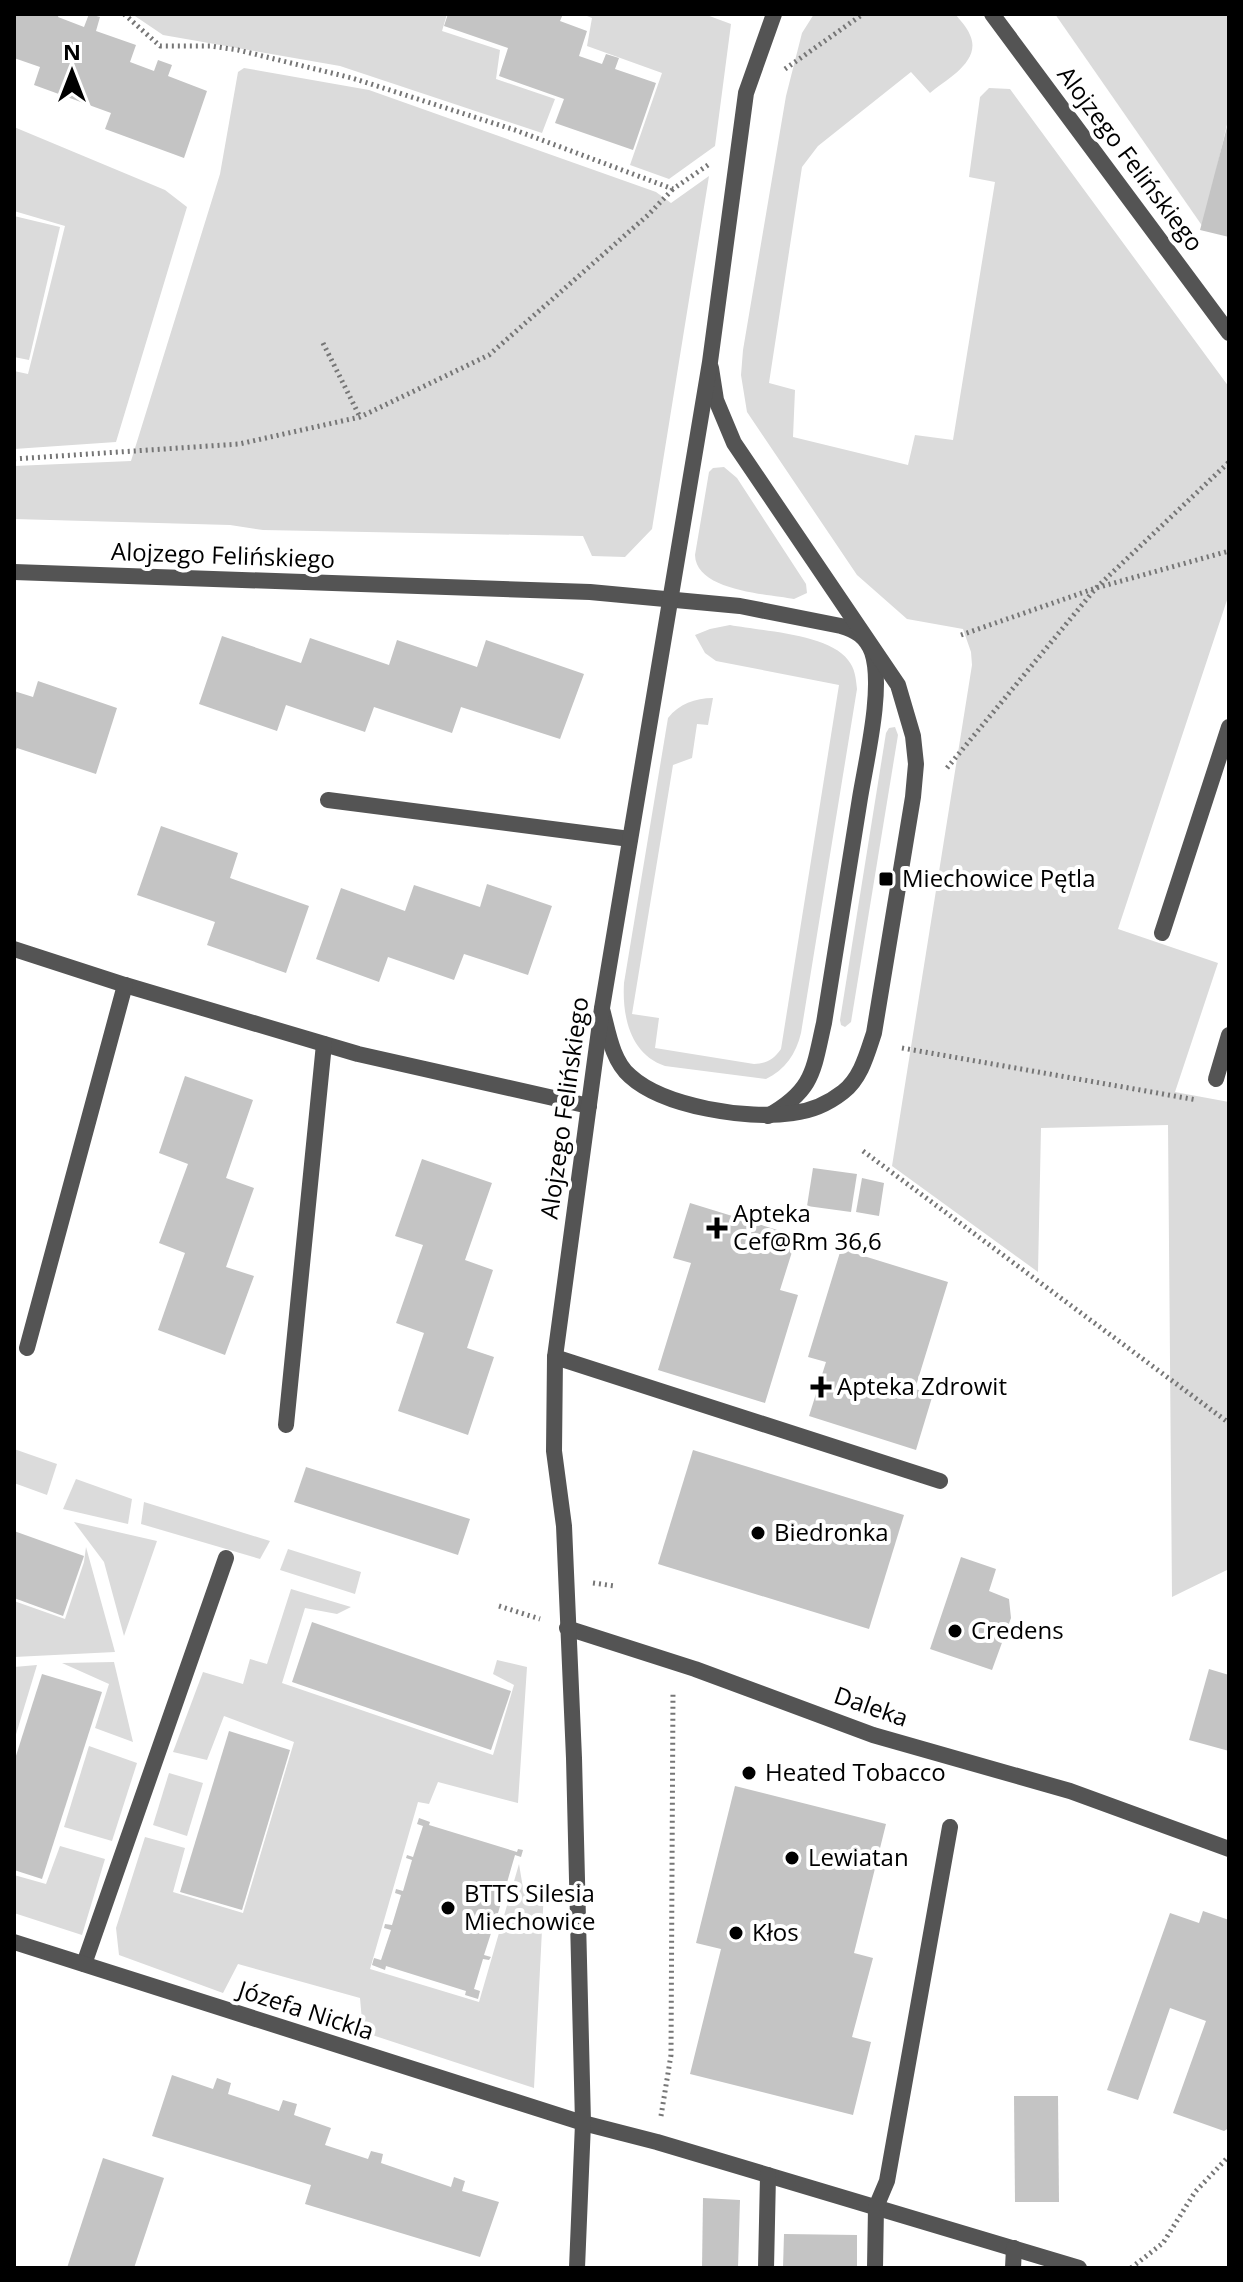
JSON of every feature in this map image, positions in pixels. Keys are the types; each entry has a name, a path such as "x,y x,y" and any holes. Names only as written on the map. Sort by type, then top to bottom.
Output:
{"street":[{"name":"Alojzego Felińskiego","path":"567,1628 564,1526 554,1451 555,1357 602,1008 710,362 746,93 774,14"},
{"name":"Alojzego Felińskiego","path":"992,14 1229,333"},
{"path":"602,1008 611,1045 627,1075 655,1094 687,1105 768,1116 796,1113 824,1104 846,1090 864,1067 874,1033 911,811 916,764 913,736 898,685 734,443 716,400 710,362"},
{"name":"Alojzego Felińskiego","path":"14,572 590,592 670,598"},
{"path":"670,598 740,606 841,626 852,629 864,638 872,653 875,671 872,723 824,1023 807,1084 791,1103 768,1116"},
{"path":"1162,933 1229,727"},
{"path":"328,800 630,839"},
{"path":"14,949 324,1044 433,1072 589,1106"},
{"path":"27,1348 125,985"},
{"path":"1216,1079 1229,1035"},
{"path":"286,1425 324,1044"},
{"path":"555,1357 940,1481"},
{"path":"84,1964 226,1558"},
{"path":"567,1628 574,1758 583,2123 577,2268"},
{"name":"Daleka","path":"567,1628 673,1662 873,1735 1070,1791 1229,1849"},
{"path":"875,2268 876,2207 887,2181 950,1827"},
{"name":"Józefa Nickla","path":"14,1942 583,2123 657,2142 1079,2268"},
{"path":"766,2268 768,2175"},
{"path":"1013,2268 1014,2248"}],"path":[{"path":"124,14 160,46 211,46 238,50 352,78 515,130 673,189"},
{"path":"746,93 863,14"},
{"path":"14,459 239,444 360,417 489,355 648,215 673,189 719,157"},
{"path":"323,343 360,417"},
{"path":"947,768 1096,588 1229,462"},
{"path":"961,635 1096,588 1229,551"},
{"path":"902,1048 1209,1102"},
{"path":"863,1151 1229,1423"},
{"path":"499,1606 567,1628"},
{"path":"657,2142 671,2055 673,1662"},
{"path":"1131,2268 1163,2243 1195,2192 1229,2156"}],"shaded area":[{"path":"132,14 447,14 442,31 500,50 496,79 555,99 542,133 340,66 163,35"},
{"path":"582,14 704,14 731,24 715,146 669,179 630,165 662,73 587,46 592,18"},
{"path":"814,14 955,14 967,29 972,44 971,53 961,68 930,93 911,72 818,146 802,167 769,383 795,390 793,437 908,465 915,435 953,440 995,182 969,177 980,97 989,88 1010,89 1229,387 1229,594 1118,929 1218,963 1175,1092 1229,1102 1229,1569 1172,1597 1168,1125 1041,1128 1038,1272 892,1166 972,665 963,629 907,619 857,575 747,412 741,375 743,350 786,96 802,33"},
{"path":"1055,14 1229,14 1229,116 1203,227"},
{"path":"244,68 369,90 656,192 671,203 709,176 652,529 625,557 592,556 583,536 263,530 230,525 14,519 14,466 131,461 220,174 238,72"},
{"path":"14,127 165,190 187,207 116,442 14,449 14,371 28,374 65,226 14,211"},
{"path":"14,216 60,227 29,360 14,357"},
{"path":"724,467 737,478 806,584 807,593 794,599 735,589 707,576 698,567 695,555 709,472 713,468"},
{"path":"730,625 794,635 826,644 839,651 850,663 857,689 801,1033 789,1060 766,1079 665,1066 653,1060 636,1043 625,1008 624,983 668,718 688,703 713,698 708,725 697,724 692,758 673,765 632,1014 659,1018 655,1048 754,1064 769,1060 781,1049 839,685 716,661 705,653 695,635"},
{"path":"895,727 898,735 851,1022 845,1027 840,1020 886,733 889,728"},
{"path":"14,1449 57,1464 47,1495 14,1483"},
{"path":"76,1479 132,1499 128,1524 63,1509"},
{"path":"144,1502 270,1541 260,1559 141,1524"},
{"path":"74,1522 157,1541 124,1636 104,1562"},
{"path":"86,1547 115,1652 14,1657 14,1601 65,1619"},
{"path":"288,1549 361,1572 355,1594 280,1570"},
{"path":"291,1589 351,1607 337,1614 305,1608 282,1683 493,1755 514,1685 493,1674 497,1660 527,1667 518,1803 438,1782 429,1804 418,1802 370,1969 479,2002 519,1864 523,1888 544,1890 534,2088 363,2032 360,1998 238,1964 223,1993 119,1955 116,1928 145,1837 185,1848 173,1892 243,1913 294,1742 224,1716 207,1760 173,1752 203,1672 243,1684 250,1659 267,1664"},
{"path":"114,1662 133,1742 95,1728 109,1684 62,1663"},
{"path":"37,1665 14,1741 14,1667"},
{"path":"89,1746 137,1763 112,1841 64,1827"},
{"path":"169,1773 203,1783 187,1836 153,1825"},
{"path":"60,1846 105,1859 82,1935 14,1913 14,1875 46,1884"}],"building":[{"path":"14,14 59,14 58,17 84,27 89,14 100,17 96,31 136,45 130,62 154,71 158,60 172,65 168,76 207,91 184,158 105,129 111,113 34,85 40,67 14,58"},
{"path":"448,14 563,14 560,21 587,31 579,56 602,64 606,54 619,58 615,69 656,83 633,150 555,123 564,99 499,76 508,48 444,26"},
{"path":"1229,123 1229,237 1200,230"},
{"path":"222,636 301,663 310,638 389,665 397,640 477,667 486,640 584,674 560,739 461,707 452,733 374,707 365,732 286,705 277,731 199,704"},
{"path":"38,681 117,708 96,774 17,748 14,754 14,691 33,697"},
{"path":"161,826 238,853 230,878 309,906 286,973 207,945 215,922 137,895"},
{"path":"487,884 552,906 528,975 464,954 454,980 388,957 379,982 316,959 341,888 405,911 414,885 480,907"},
{"path":"185,1076 253,1100 226,1178 254,1188 226,1267 254,1276 225,1355 158,1330 185,1253 159,1243 188,1164 159,1153"},
{"path":"422,1159 492,1183 465,1260 493,1270 467,1348 494,1357 468,1435 398,1411 424,1333 396,1323 423,1245 395,1236"},
{"path":"813,1168 857,1174 851,1212 807,1206"},
{"path":"862,1178 884,1183 879,1216 856,1212"},
{"path":"690,1203 797,1236 780,1290 798,1295 765,1403 658,1370 691,1263 673,1258"},
{"path":"841,1249 948,1282 915,1389 933,1394 916,1450 809,1416 826,1362 808,1357"},
{"path":"693,1450 904,1515 869,1629 658,1564"},
{"path":"306,1467 470,1519 458,1555 294,1502"},
{"path":"14,1531 84,1556 63,1616 14,1598"},
{"path":"961,1557 996,1569 989,1591 1009,1599 1011,1618 992,1670 930,1649"},
{"path":"312,1622 511,1691 491,1750 292,1682"},
{"path":"1209,1669 1229,1675 1229,1751 1189,1740"},
{"path":"42,1674 102,1692 42,1879 14,1870 14,1762"},
{"path":"229,1731 290,1750 242,1910 180,1892"},
{"path":"735,1786 886,1824 854,1953 873,1958 852,2037 871,2042 853,2115 690,2074 721,1949 696,1943"},
{"name":"BTTS Silesia Miechowice","path":"419,1818 430,1822 429,1825 517,1852 518,1849 523,1850 521,1857 515,1855 506,1886 512,1888 511,1891 505,1889 496,1920 502,1922 500,1926 494,1924 484,1955 491,1957 489,1960 483,1959 474,1989 480,1991 478,1999 465,1995 466,1991 386,1966 385,1970 372,1965 374,1958 381,1960 391,1930 384,1928 385,1924 392,1925 401,1895 395,1893 396,1889 403,1891 412,1860 406,1858 407,1855 413,1857 423,1826 417,1824"},
{"path":"1203,1911 1229,1920 1229,2128 1224,2131 1173,2113 1206,2021 1170,2008 1138,2100 1107,2090 1170,1913 1199,1923"},
{"path":"172,2075 213,2089 217,2078 231,2083 228,2094 279,2111 283,2100 297,2104 294,2115 331,2128 325,2145 368,2159 371,2151 383,2154 381,2163 451,2187 454,2177 465,2181 462,2191 499,2202 480,2257 305,2204 311,2185 152,2136"},
{"path":"1014,2096 1058,2096 1059,2202 1015,2202"},
{"path":"103,2158 164,2178 134,2268 67,2268"},
{"path":"703,2198 740,2200 738,2268 702,2268"},
{"path":"784,2234 857,2235 857,2268 783,2268"}],"place":[{"name":"Miechowice Pętla","path":"886,879"},
{"name":"Apteka Cef@Rm 36,6","path":"717,1228"},
{"name":"Apteka Zdrowit","path":"821,1387"},
{"name":"Biedronka","path":"758,1533"},
{"name":"Credens","path":"955,1631"},
{"name":"Heated Tobacco","path":"749,1773"},
{"name":"Lewiatan","path":"792,1858"},
{"name":"BTTS Silesia Miechowice","path":"448,1908"},
{"name":"Kłos","path":"736,1933"}]}
